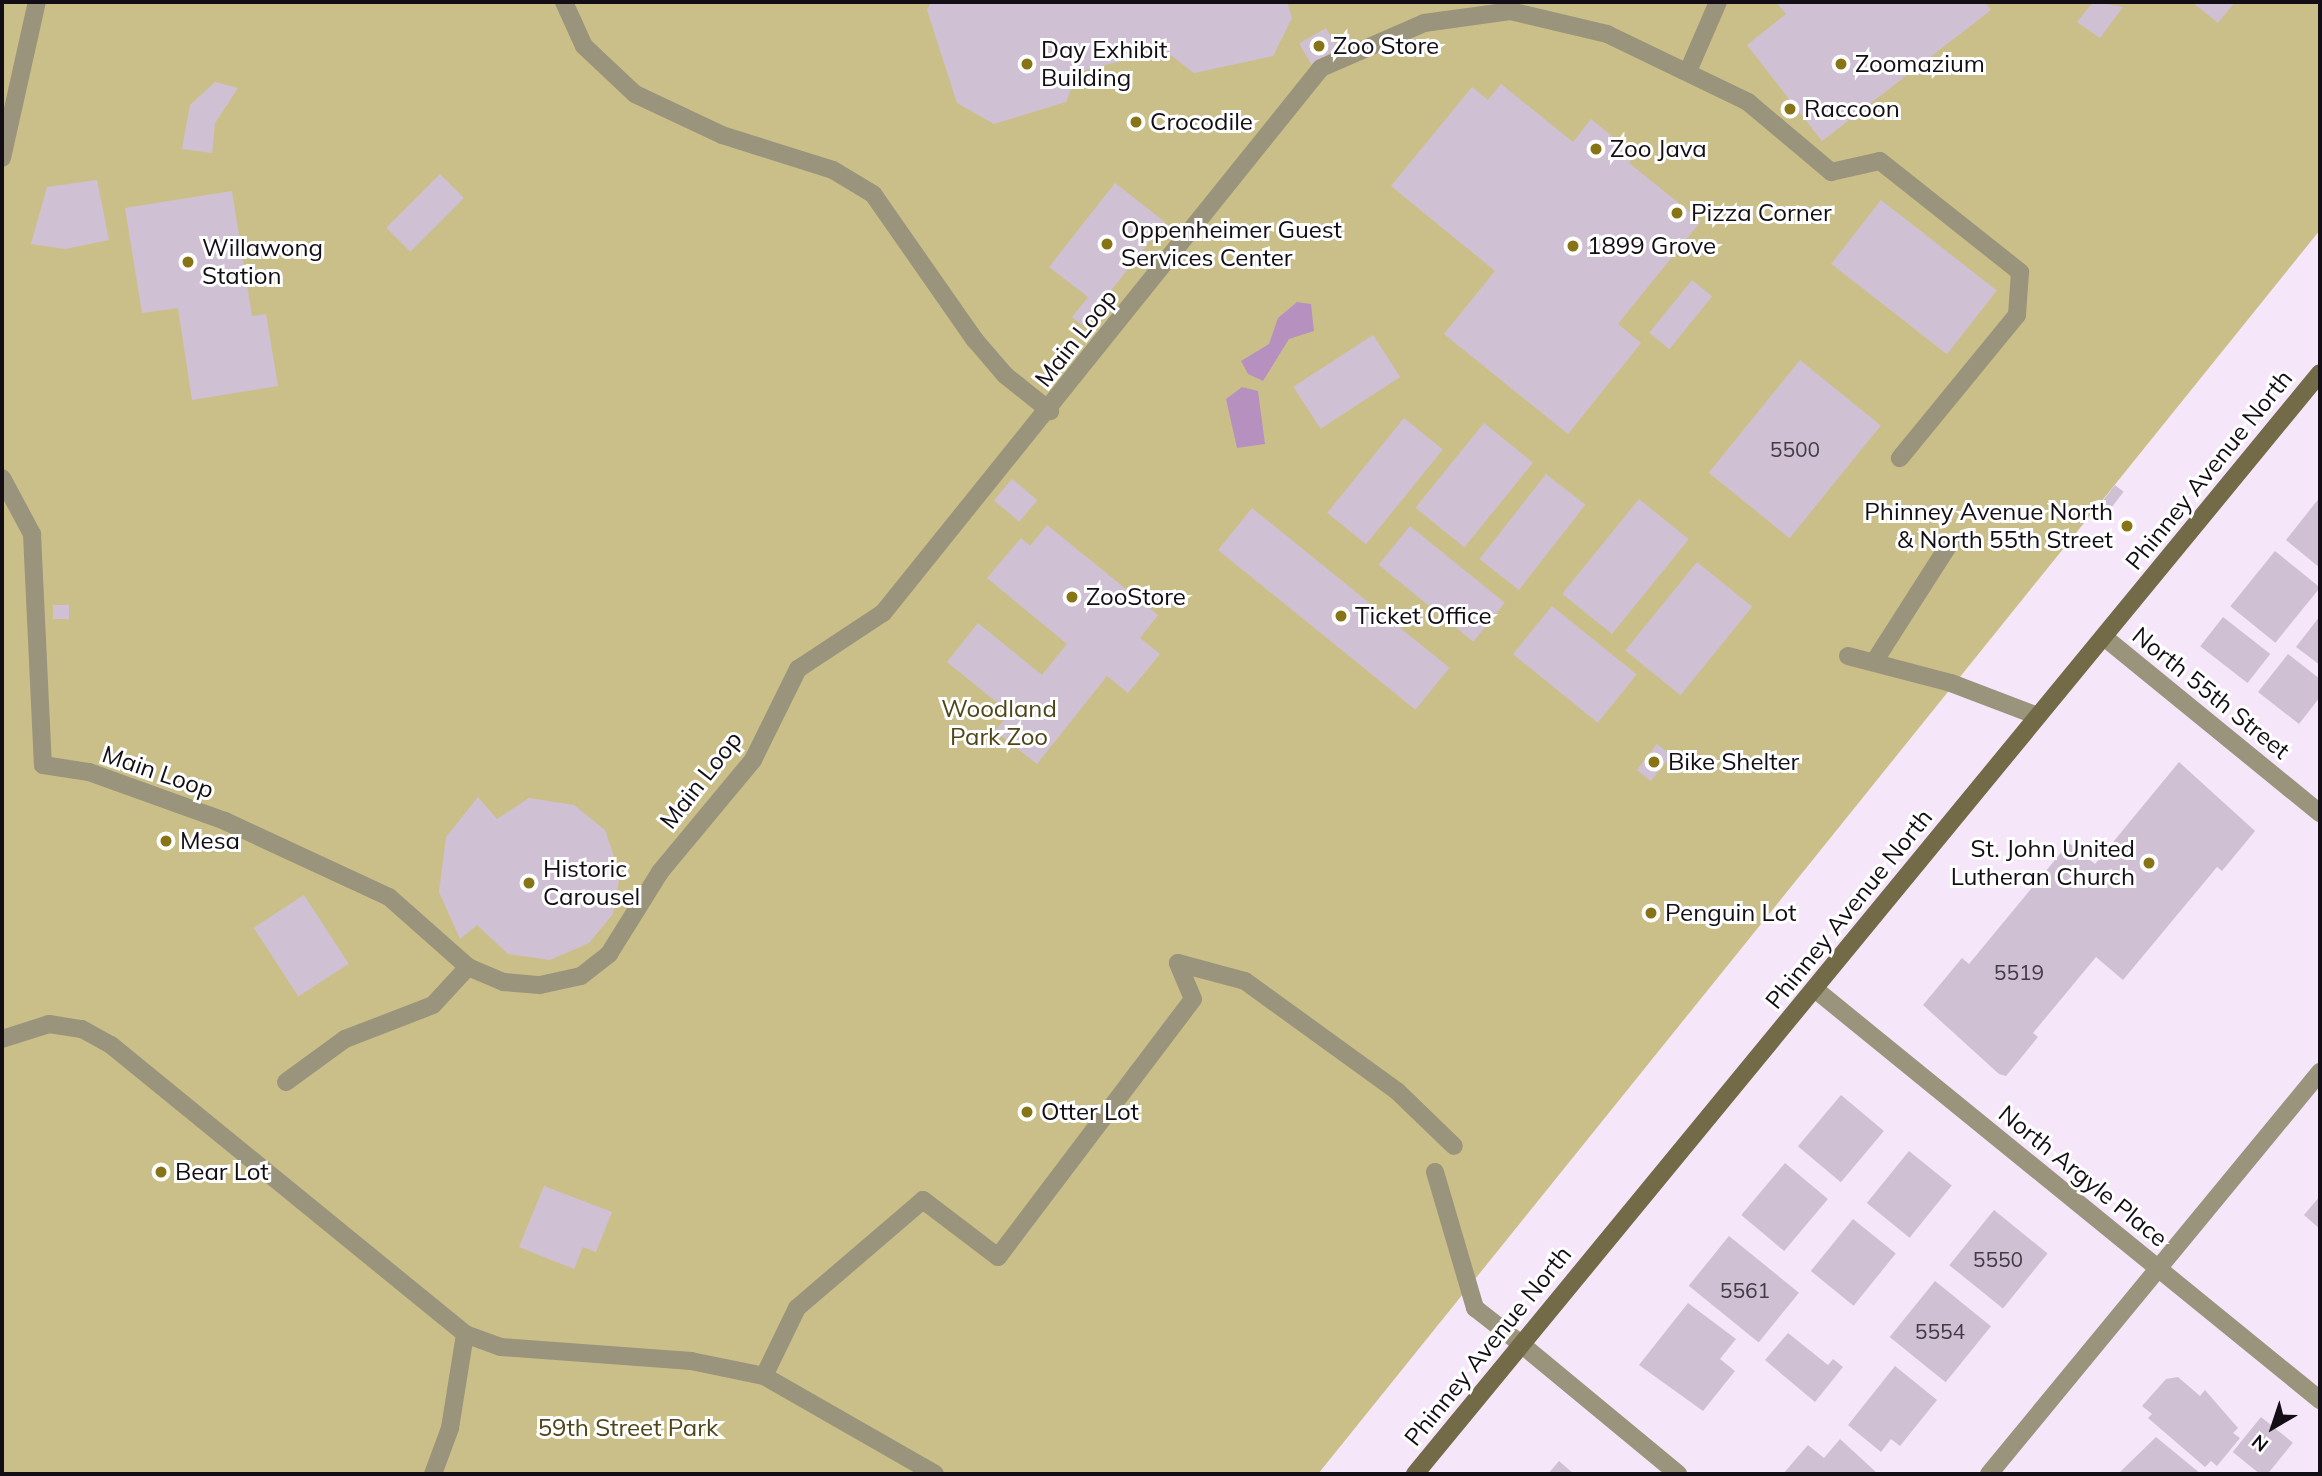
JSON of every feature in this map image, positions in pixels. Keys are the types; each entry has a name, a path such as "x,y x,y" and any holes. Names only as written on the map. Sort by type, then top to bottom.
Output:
{"street":[{"path":"2,158 37,2"},
{"path":"564,2 584,46 635,94 722,135 833,170 873,194 975,340 1005,375 1050,411"},
{"path":"1689,69 1718,2"},
{"name":"Main Loop","path":"2,478 32,534 43,765 89,772 225,821 370,886 468,967 504,982 540,985 581,976 609,954 660,872 753,760 798,669 883,613 1050,411 1321,68 1424,23 1480,11 1561,19 1689,69 1748,102 1831,172 1881,161 2020,272 2018,315 1900,458"},
{"name":"Phinney Avenue North","path":"1415,1474 1816,990 2320,373"},
{"path":"1874,662 1950,543"},
{"name":"North 55th Street","path":"2104,637 2320,813"},
{"path":"1848,656 1874,662 2038,716"},
{"path":"764,1376 797,1308 923,1200 998,1257 1194,999 1178,963 1245,981 1397,1091 1454,1146"},
{"path":"286,1082 345,1039 433,1005 468,967"},
{"name":"North Argyle Place","path":"1816,990 2320,1399"},
{"path":"2,1039 49,1024 82,1029 111,1045 465,1334 500,1347 691,1361 764,1376 935,1474"},
{"path":"1989,1474 2320,1072"},
{"path":"1434,1172 1475,1308 1678,1474"},
{"path":"433,1474 450,1428 465,1334"}],"green space":[{"name":"Woodland Park Zoo","path":"2,2 2320,2 2320,230 1318,1474 2,1474"}],"shaded area":[{"path":"1297,302 1311,304 1314,331 1289,339 1263,381 1248,374 1241,361 1269,344 1278,318"},
{"path":"1242,387 1258,391 1265,444 1237,448 1226,399"}],"building":[{"name":"Day Exhibit Building","path":"931,2 1287,2 1292,18 1273,56 1194,73 1164,50 1078,72 1066,102 994,124 957,103 927,10"},
{"name":"Zoomazium","path":"1776,2 1984,2 1991,10 1822,141 1747,45 1786,14"},
{"path":"2093,2 2123,7 2100,38 2077,22"},
{"path":"2192,2 2235,2 2218,23"},
{"name":"Zoo Store","path":"1326,28 1338,49 1311,64 1299,44"},
{"path":"215,82 238,88 215,123 212,153 182,149 190,105"},
{"name":"1899 Grove","path":"1501,84 1573,142 1591,119 1635,155 1629,163 1701,221 1618,324 1641,343 1568,434 1444,334 1495,271 1391,186 1472,87 1488,100"},
{"path":"440,174 464,198 410,252 386,228"},
{"path":"97,180 109,240 65,249 31,244 47,187"},
{"name":"Oppenheimer Guest Services Center","path":"1115,183 1165,222 1083,326 1072,317 1088,297 1049,267"},
{"name":"Willawong Station","path":"232,191 252,316 266,314 278,386 192,400 178,308 142,313 125,208"},
{"path":"1881,200 1997,291 1947,354 1831,264"},
{"path":"1692,280 1712,296 1669,349 1649,333"},
{"path":"1373,335 1400,377 1321,429 1293,387"},
{"path":"1800,360 1881,425 1790,538 1709,473"},
{"path":"1404,418 1443,449 1366,544 1327,513"},
{"path":"1484,423 1533,463 1464,547 1415,508"},
{"path":"1546,474 1585,505 1519,590 1480,559"},
{"path":"1012,479 1037,500 1019,522 994,500"},
{"path":"2115,485 2124,492 2104,517 2095,510"},
{"path":"2320,497 2320,568 2286,540"},
{"path":"1639,499 1689,539 1612,634 1562,594"},
{"name":"Ticket Office","path":"1252,508 1449,668 1415,710 1218,550"},
{"path":"1047,525 1158,615 1140,638 1160,654 1128,693 1107,676 1037,764 995,731 1010,713 947,662 978,623 1042,675 1067,644 987,578 1021,538 1030,546"},
{"path":"1410,526 1505,603 1473,642 1379,565"},
{"path":"2275,551 2320,587 2275,643 2230,606"},
{"path":"1697,562 1752,607 1680,695 1625,651"},
{"path":"53,605 69,605 69,619 53,619"},
{"path":"1552,606 1637,675 1598,723 1513,654"},
{"path":"2320,616 2320,665 2296,647"},
{"path":"2223,617 2270,654 2248,683 2200,646"},
{"path":"2288,654 2320,679 2320,697 2299,724 2258,692"},
{"name":"Bike Shelter","path":"1657,744 1671,755 1651,781 1637,770"},
{"path":"2179,762 2255,831 2222,871 2217,867 2123,980 2096,957 2033,1033 2038,1037 2006,1076 1999,1074 1923,1005 1962,958 1969,964 2069,843 2095,864"},
{"name":"Historic Carousel","path":"478,797 497,819 529,798 574,805 605,830 620,874 613,914 589,943 550,960 508,954 477,925 460,939 439,892 446,837"},
{"path":"304,895 349,964 298,996 254,928"},
{"path":"1841,1095 1884,1131 1841,1182 1798,1146"},
{"path":"1909,1151 1952,1186 1910,1238 1867,1203"},
{"path":"1785,1163 1828,1199 1784,1251 1741,1215"},
{"path":"544,1186 612,1212 596,1252 583,1247 574,1269 519,1247"},
{"path":"2320,1196 2320,1229 2304,1215"},
{"path":"1994,1210 2048,1253 2003,1309 1949,1265"},
{"path":"1853,1219 1896,1254 1854,1306 1811,1271"},
{"path":"1729,1236 1799,1293 1759,1342 1689,1286"},
{"path":"1935,1281 1991,1326 1946,1382 1890,1337"},
{"path":"1688,1303 1736,1339 1720,1359 1735,1371 1703,1411 1639,1365"},
{"path":"1788,1333 1828,1365 1833,1359 1843,1367 1815,1402 1765,1360"},
{"path":"1895,1366 1937,1400 1900,1446 1891,1439 1881,1452 1848,1425"},
{"path":"2178,1377 2200,1396 2205,1390 2238,1428 2233,1433 2240,1438 2217,1466 2211,1461 2205,1467 2148,1418 2152,1414 2142,1406 2166,1379"},
{"path":"2261,1417 2293,1443 2268,1474 2260,1474 2233,1452"},
{"path":"2156,1437 2201,1474 2118,1474"},
{"path":"1840,1439 1878,1474 1783,1474 1808,1445 1824,1458"},
{"path":"1559,1461 1574,1474 1548,1474"}],"place":[{"name":"Zoo Store","path":"1319,46"},
{"name":"Day Exhibit Building","path":"1027,64"},
{"name":"Zoomazium","path":"1841,64"},
{"name":"Raccoon","path":"1790,109"},
{"name":"Crocodile","path":"1136,122"},
{"name":"Zoo Java","path":"1596,149"},
{"name":"Pizza Corner","path":"1677,213"},
{"name":"Oppenheimer Guest Services Center","path":"1107,244"},
{"name":"1899 Grove","path":"1573,246"},
{"name":"Willawong Station","path":"188,262"},
{"name":"Phinney Avenue North & North 55th Street","path":"2127,526"},
{"name":"ZooStore","path":"1072,597"},
{"name":"Ticket Office","path":"1341,616"},
{"name":"Bike Shelter","path":"1654,762"},
{"name":"Mesa","path":"166,841"},
{"name":"St. John United Lutheran Church","path":"2149,863"},
{"name":"Historic Carousel","path":"529,883"},
{"name":"Penguin Lot","path":"1651,913"},
{"name":"Otter Lot","path":"1027,1112"},
{"name":"Bear Lot","path":"161,1172"}],"park label":[{"name":"59th Street Park","path":"628,1428"}]}
